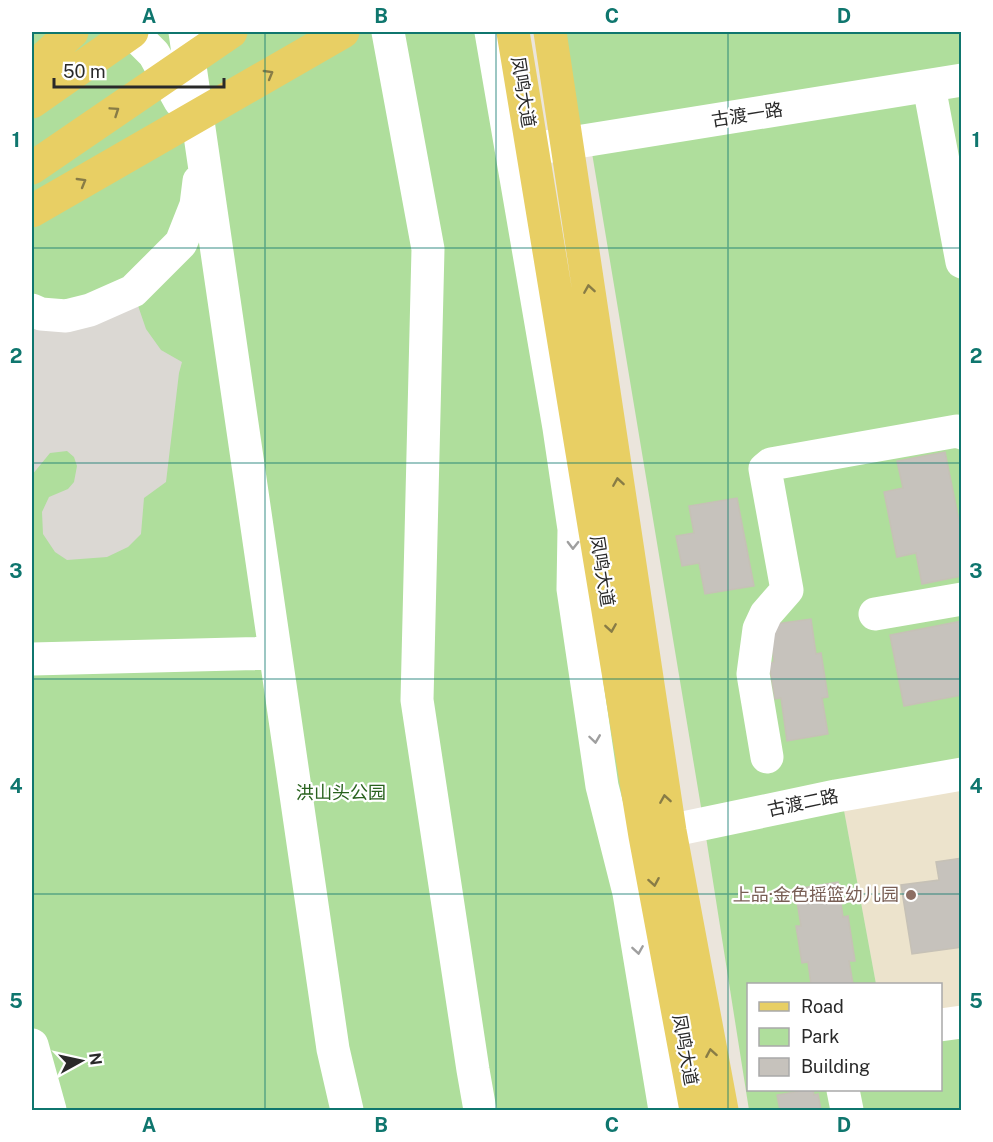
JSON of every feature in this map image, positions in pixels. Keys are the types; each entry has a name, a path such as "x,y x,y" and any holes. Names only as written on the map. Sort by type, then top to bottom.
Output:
{"main road":[{"path":"32,69 72,32"},
{"path":"32,102 132,32"},
{"path":"32,168 231,32"},
{"path":"32,211 343,32"},
{"name":"凤鸣大道","path":"513,32 532,149 658,833 722,1110"},
{"name":"凤鸣大道","path":"550,32 696,1110"}],"street":[{"path":"32,310 41,314 66,315 90,310 132,291 144,282 181,243 196,206 203,158 178,94 154,54 132,32"},
{"path":"184,32 333,1049 347,1110"},
{"path":"388,32 428,249 417,700 472,1070 480,1110"},
{"path":"491,32 560,428 574,529 573,589 602,786 629,893 665,1110"},
{"name":"古渡一路","path":"532,149 962,80"},
{"path":"929,86 962,262"},
{"path":"767,757 753,674 759,629 765,614 787,590 765,470 771,464 957,431 962,433"},
{"path":"874,614 962,599"},
{"path":"32,659 275,653"},
{"name":"古渡二路","path":"658,833 836,796 962,774"},
{"path":"942,1025 962,1022"},
{"path":"32,1045 50,1110"},
{"path":"843,1091 847,1110"}],"shaded area":[{"path":"133,291 146,329 161,350 182,362 166,482 144,498 141,534 128,547 107,557 67,560 55,552 43,534 42,512 49,497 68,489 74,482 77,466 74,457 67,451 50,453 32,475 32,310"},
{"name":"上品·金色摇篮幼儿园","path":"961,780 961,1022 942,1025 942,983 876,983 843,805"}],"green space":[{"name":"洪山头公园","path":"32,32 522,32 712,1110 32,1110"},
{"path":"550,32 961,32 961,780 843,805 876,983 747,983 747,1091 942,1091 942,1025 961,1022 961,1110 749,1110 590,141 567,145"}],"building":[{"path":"945,452 962,535 962,576 922,584 916,553 897,557 884,492 903,488 897,461"},
{"path":"737,498 754,586 705,594 699,563 682,566 676,536 694,533 689,506"},
{"path":"811,619 816,654 821,653 828,697 822,698 828,734 787,741 781,698 775,699 769,663 774,662 769,625"},
{"path":"962,621 962,695 904,706 890,635"},
{"path":"962,858 962,947 912,954 901,885 939,880 936,862"},
{"path":"838,882 843,917 848,916 855,961 849,961 853,983 811,983 808,962 802,963 796,926 801,926 795,889"},
{"path":"813,1091 814,1095 818,1094 821,1110 780,1110 777,1095"}],"place":[{"name":"上品·金色摇篮幼儿园","path":"911,895"}]}
